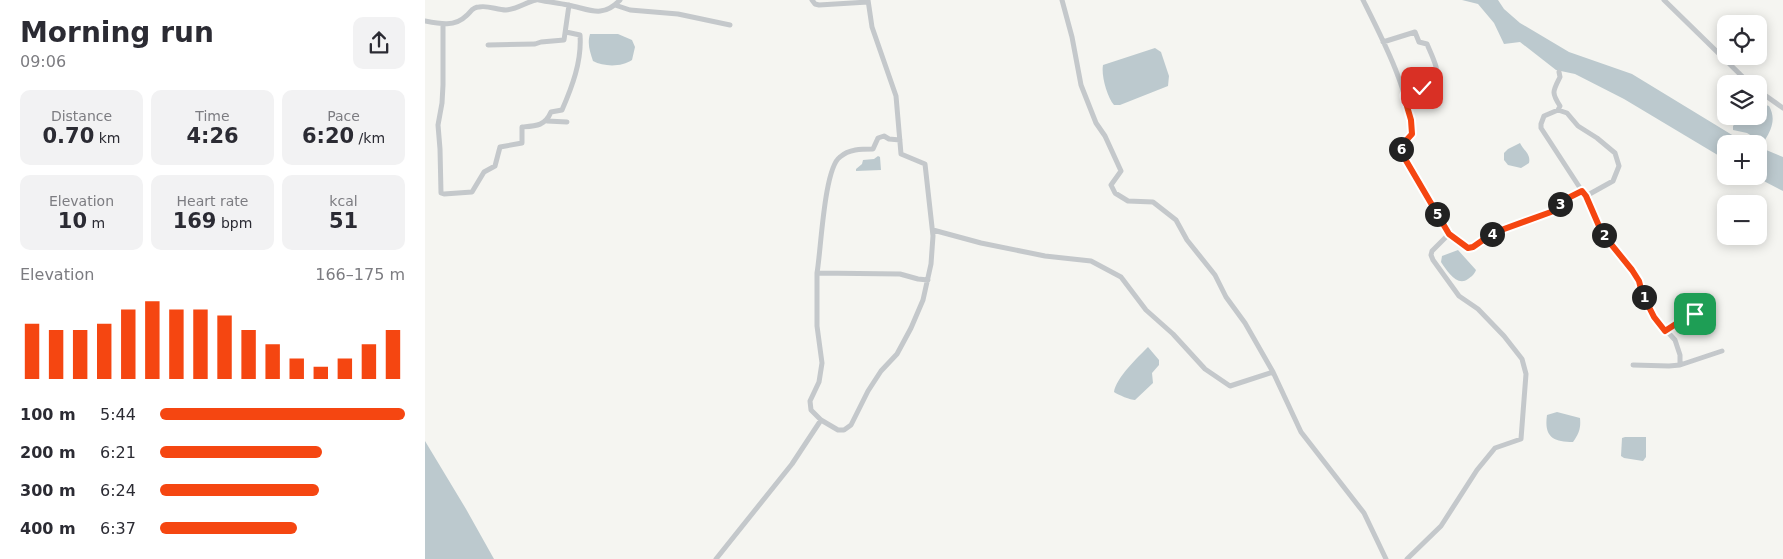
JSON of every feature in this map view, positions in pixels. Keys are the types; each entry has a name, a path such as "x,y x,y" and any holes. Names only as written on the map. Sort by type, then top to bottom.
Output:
{"street":[{"path":"425,22 455,23 466,17 472,9 479,7 503,10 517,8 538,0 569,5 591,12 609,10 620,0"},
{"path":"812,0 815,4 819,5 868,1 872,27 896,96 900,140 901,154 925,164 933,230 928,280 923,300 911,328 897,354 881,370 851,425 844,430 839,430 821,420 811,410 810,401 819,382 822,362 817,326 817,273 826,198 838,157 853,150 873,149 878,138 883,136 889,139 900,140"},
{"path":"1062,0 1072,37 1081,85 1095,123 1105,136 1121,171 1111,185 1115,193 1128,202 1153,202 1176,220 1187,240 1215,275 1226,297 1245,323 1273,372 1301,432 1364,513 1386,559"},
{"path":"1363,0 1383,42 1404,96 1411,120 1412,134 1402,145 1401,152 1449,234 1468,248 1473,247 1493,233 1551,212 1562,201 1584,193 1613,181 1619,166 1615,154 1590,133 1578,126 1567,113 1558,110 1545,116 1541,124 1541,128 1584,193 1602,233 1639,281 1642,293 1654,317 1675,340 1680,355 1680,364"},
{"path":"1664,0 1741,75"},
{"path":"488,45 535,44 564,40 569,5"},
{"path":"615,5 630,10 678,14 730,25"},
{"path":"443,24 443,94 438,126 441,193 473,192 484,172 495,166 500,147 522,143 522,127 534,126 547,121 567,122"},
{"path":"547,121 551,112 562,110 569,95 579,56 580,35 566,32"},
{"path":"1383,42 1415,32 1419,42 1427,44 1434,61 1437,83 1404,96"},
{"path":"1558,110 1559,106 1553,92 1560,77 1559,72"},
{"path":"1767,97 1783,108"},
{"path":"933,230 981,243 1045,256 1091,261 1121,277 1146,310 1173,334 1205,369 1229,386 1273,372"},
{"path":"1407,559 1441,526 1477,470 1495,448 1521,438 1526,374 1522,359 1505,336 1477,309 1459,296 1433,260 1431,251 1449,234"},
{"path":"817,273 900,274 928,280"},
{"path":"1665,331 1679,321 1695,314 1697,307 1704,297"},
{"path":"1633,365 1669,366 1722,351"},
{"path":"716,559 792,464 821,420"}],"shaded area":[{"path":"1462,0 1498,0 1504,9 1520,23 1569,52 1632,74 1732,135 1717,135 1717,155 1624,99 1575,74 1556,70 1520,42 1504,44 1494,23 1478,4"},
{"path":"590,34 618,34 632,40 635,47 632,60 623,64 613,65 593,61 589,45"},
{"path":"1155,48 1161,52 1169,76 1168,86 1120,105 1114,105 1105,86 1103,65"},
{"path":"1767,105 1771,110 1773,119 1767,136 1750,135 1733,130 1733,126 1767,125"},
{"path":"1520,143 1528,155 1529,163 1521,168 1508,165 1504,160 1504,153"},
{"path":"1767,150 1783,157 1783,191 1767,183"},
{"path":"878,156 880,157 881,170 856,171 863,160 874,159"},
{"path":"1458,250 1476,270 1472,276 1464,281 1456,280 1441,262 1442,256"},
{"path":"1148,347 1159,360 1159,365 1152,373 1153,383 1135,400 1114,392 1123,374"},
{"path":"1557,412 1580,418 1579,431 1573,442 1560,441 1548,433 1547,415"},
{"path":"1646,437 1646,457 1643,461 1621,456 1622,438"},
{"path":"425,441 466,509 494,559 425,559"}],"route":[{"path":"1422,88 1404,96 1411,120 1412,134 1402,145 1401,152 1449,234 1468,248 1473,247 1493,233 1551,212 1562,201 1582,191 1602,233 1632,270 1639,281 1642,293 1654,317 1665,331 1674,324 1695,314"}]}
